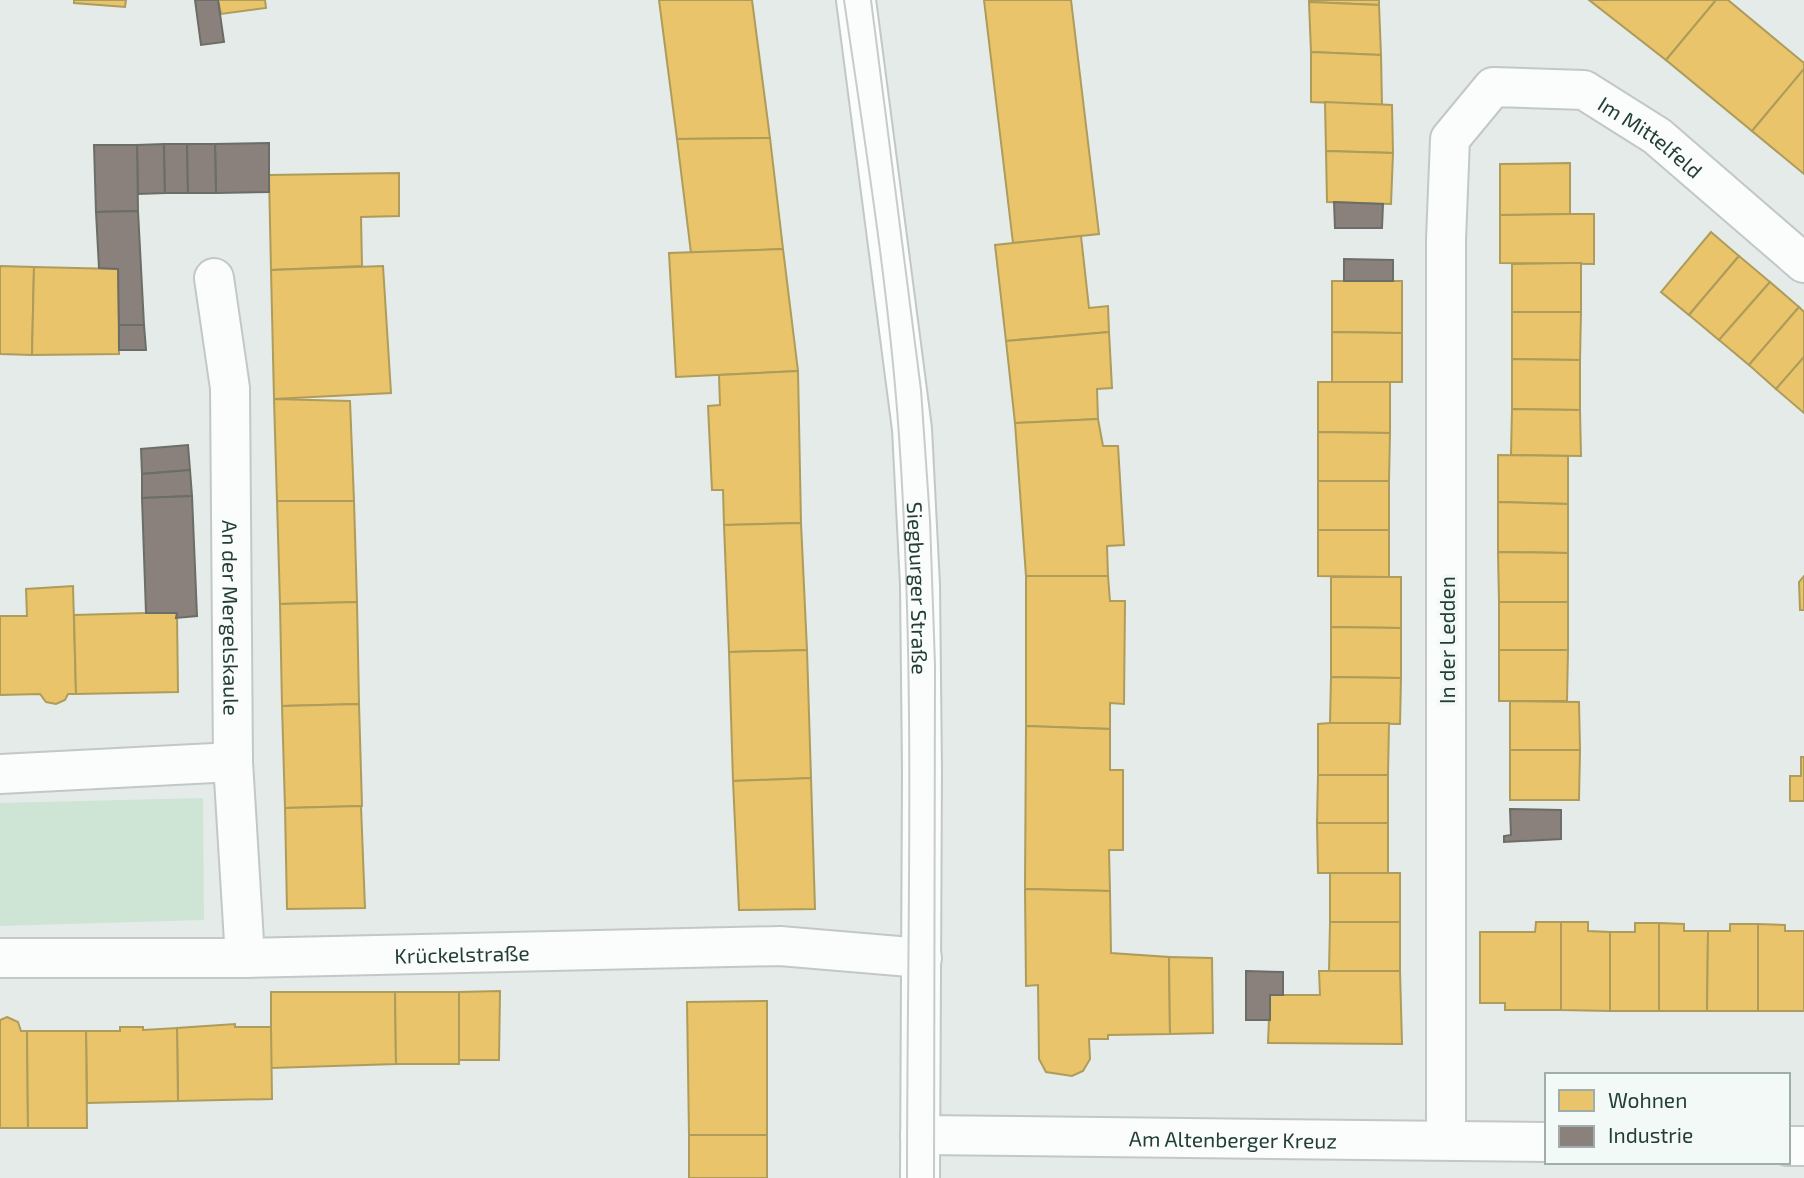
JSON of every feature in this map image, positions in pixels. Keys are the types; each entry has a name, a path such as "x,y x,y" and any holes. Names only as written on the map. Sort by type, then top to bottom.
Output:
{"street":[{"name":"Siegburger Straße","path":"856,0 912,429 920,585 920,1178"},
{"name":"Im Mittelfeld","path":"1450,139 1493,87 1584,90 1657,136 1804,263"},
{"name":"In der Ledden","path":"1446,1140 1446,240 1450,139"},
{"name":"An der Mergelskaule","path":"214,278 230,388 233,762 245,958"},
{"path":"0,774 233,762"},
{"name":"Krückelstraße","path":"0,958 245,958 780,946 922,958"},
{"name":"Am Altenberger Kreuz","path":"920,1135 1545,1142"}],"green space":[{"path":"203,798 204,920 0,926 0,803"}],"building: Wohnen":[{"path":"74,0 126,0 125,7 74,3"},
{"path":"218,0 265,0 266,8 221,14"},
{"path":"659,0 752,0 770,138 677,139"},
{"path":"984,0 1071,0 1099,234 1013,243"},
{"path":"1379,0 1379,5 1309,2"},
{"path":"1589,0 1716,0 1666,60"},
{"path":"1716,0 1728,0 1804,63 1804,69 1752,131 1666,60"},
{"path":"1309,2 1379,5 1381,55 1311,52"},
{"path":"1311,52 1381,55 1382,105 1311,102"},
{"path":"1804,69 1804,174 1752,131"},
{"path":"1325,102 1392,105 1393,153 1326,151"},
{"path":"770,138 783,249 691,253 677,139"},
{"path":"1326,151 1393,153 1391,204 1327,202"},
{"path":"1570,163 1570,214 1500,215 1500,164"},
{"path":"399,173 399,216 361,217 362,266 271,270 269,175"},
{"path":"1594,214 1594,264 1500,263 1500,215"},
{"path":"1711,232 1739,256 1689,315 1661,292"},
{"path":"1081,236 1089,308 1108,306 1109,332 1006,341 995,245"},
{"path":"783,249 798,371 676,377 669,253"},
{"path":"1739,256 1770,282 1719,340 1689,315"},
{"path":"1581,263 1581,312 1512,312 1512,264"},
{"path":"0,266 34,267 32,355 0,354"},
{"path":"383,266 391,393 274,399 271,270"},
{"path":"34,267 118,269 119,354 32,355"},
{"path":"1332,281 1402,281 1402,333 1332,332"},
{"path":"1770,282 1799,307 1749,365 1719,340"},
{"path":"1799,307 1804,312 1804,357 1776,389 1749,365"},
{"path":"1512,312 1581,312 1580,360 1512,359"},
{"path":"1109,332 1112,388 1097,389 1098,419 1015,423 1006,341"},
{"path":"1332,332 1402,333 1402,382 1332,382"},
{"path":"1804,357 1804,413 1776,389"},
{"path":"1512,359 1580,360 1580,410 1512,409"},
{"path":"798,371 801,523 724,525 723,490 712,490 708,406 720,405 719,375"},
{"path":"1318,382 1390,382 1390,433 1318,432"},
{"path":"274,399 350,401 354,501 277,501"},
{"path":"1512,409 1580,410 1581,456 1511,455"},
{"path":"1098,419 1103,446 1118,446 1124,545 1107,546 1108,576 1026,576 1015,423"},
{"path":"1318,432 1390,433 1389,481 1318,481"},
{"path":"1498,455 1568,456 1568,504 1498,502"},
{"path":"1318,481 1389,481 1389,530 1318,530"},
{"path":"277,501 354,501 357,602 280,604"},
{"path":"1498,502 1568,504 1568,553 1498,552"},
{"path":"801,523 807,650 729,652 724,525"},
{"path":"1318,530 1389,530 1389,577 1318,576"},
{"path":"1498,552 1568,553 1568,602 1499,602"},
{"path":"1026,576 1108,576 1110,601 1125,601 1124,704 1110,703 1110,729 1026,726"},
{"path":"1804,576 1804,610 1800,610 1799,582"},
{"path":"1331,577 1401,577 1401,628 1331,627"},
{"path":"73,586 76,694 68,694 65,700 56,704 46,702 40,694 0,695 0,616 27,616 26,589"},
{"path":"357,602 359,704 282,706 280,604"},
{"path":"1499,602 1568,602 1568,650 1499,650"},
{"path":"177,613 178,692 76,694 74,615"},
{"path":"1331,627 1401,628 1401,678 1331,677"},
{"path":"807,650 811,778 733,781 729,652"},
{"path":"1499,650 1568,650 1567,701 1499,701"},
{"path":"1331,677 1401,678 1400,724 1330,723"},
{"path":"1510,701 1579,702 1580,750 1510,750"},
{"path":"359,704 362,806 285,808 282,706"},
{"path":"1389,723 1388,775 1318,775 1318,724"},
{"path":"1026,726 1110,729 1110,770 1123,770 1123,850 1109,850 1110,891 1025,889"},
{"path":"1510,750 1580,750 1579,800 1510,800"},
{"path":"1801,757 1804,757 1804,801 1790,801 1790,776 1801,776"},
{"path":"1318,775 1388,775 1388,823 1317,823"},
{"path":"811,778 815,909 739,910 733,781"},
{"path":"361,806 365,908 287,909 285,808"},
{"path":"1317,823 1388,823 1388,873 1318,873"},
{"path":"1330,873 1400,873 1400,922 1330,922"},
{"path":"1025,889 1110,891 1111,953 1169,957 1170,1034 1108,1035 1108,1039 1089,1039 1090,1059 1083,1071 1072,1076 1046,1072 1039,1059 1038,985 1026,986"},
{"path":"1330,922 1400,922 1400,971 1329,971"},
{"path":"1536,922 1561,922 1561,1010 1505,1010 1505,1003 1480,1003 1480,932 1535,932"},
{"path":"1561,922 1588,922 1588,931 1610,932 1610,1011 1561,1010"},
{"path":"1635,923 1659,923 1659,1011 1610,1011 1610,932 1635,932"},
{"path":"1659,923 1684,924 1684,931 1708,931 1707,1011 1659,1011"},
{"path":"1730,924 1758,924 1758,1011 1707,1011 1708,931 1730,931"},
{"path":"1758,924 1785,925 1785,931 1804,931 1804,1011 1758,1011"},
{"path":"1169,957 1212,958 1213,1033 1170,1034"},
{"path":"1319,971 1400,971 1402,1044 1268,1043 1270,995 1320,995"},
{"path":"500,991 499,1060 459,1060 459,992"},
{"path":"271,992 395,992 396,1064 271,1068"},
{"path":"395,992 459,992 459,1064 396,1064"},
{"path":"767,1001 767,1135 689,1135 687,1002"},
{"path":"7,1017 18,1022 21,1031 27,1031 28,1128 0,1128 0,1020"},
{"path":"235,1024 235,1027 271,1027 272,1099 178,1101 177,1028"},
{"path":"120,1027 143,1027 143,1030 177,1028 178,1101 87,1103 86,1031 120,1031"},
{"path":"27,1031 86,1031 87,1128 28,1128"},
{"path":"689,1135 767,1135 767,1178 689,1178"}],"building: Industrie":[{"path":"195,0 218,0 224,42 201,45"},
{"path":"269,143 269,192 216,193 215,144"},
{"path":"164,144 165,193 138,194 137,145"},
{"path":"164,144 187,144 188,193 165,193"},
{"path":"187,144 215,144 216,193 188,193"},
{"path":"94,145 137,145 138,211 96,212"},
{"path":"1334,202 1383,204 1382,228 1335,228"},
{"path":"138,211 144,325 119,325 118,269 99,268 96,212"},
{"path":"1344,259 1393,260 1393,281 1344,281"},
{"path":"119,325 144,325 146,350 119,350"},
{"path":"188,445 190,470 142,474 141,449"},
{"path":"190,470 192,496 142,498 142,474"},
{"path":"192,496 197,616 176,618 177,613 146,613 142,498"},
{"path":"1510,809 1561,810 1561,839 1504,842 1504,836 1511,835"},
{"path":"1246,971 1283,972 1283,995 1270,995 1270,1020 1246,1020"}],"tram line":[{"path":"844,0 876,217 889,327 904,528 909,714 907,1178"},
{"path":"871,0 921,390 930,520 935,665 934,1178"}]}
